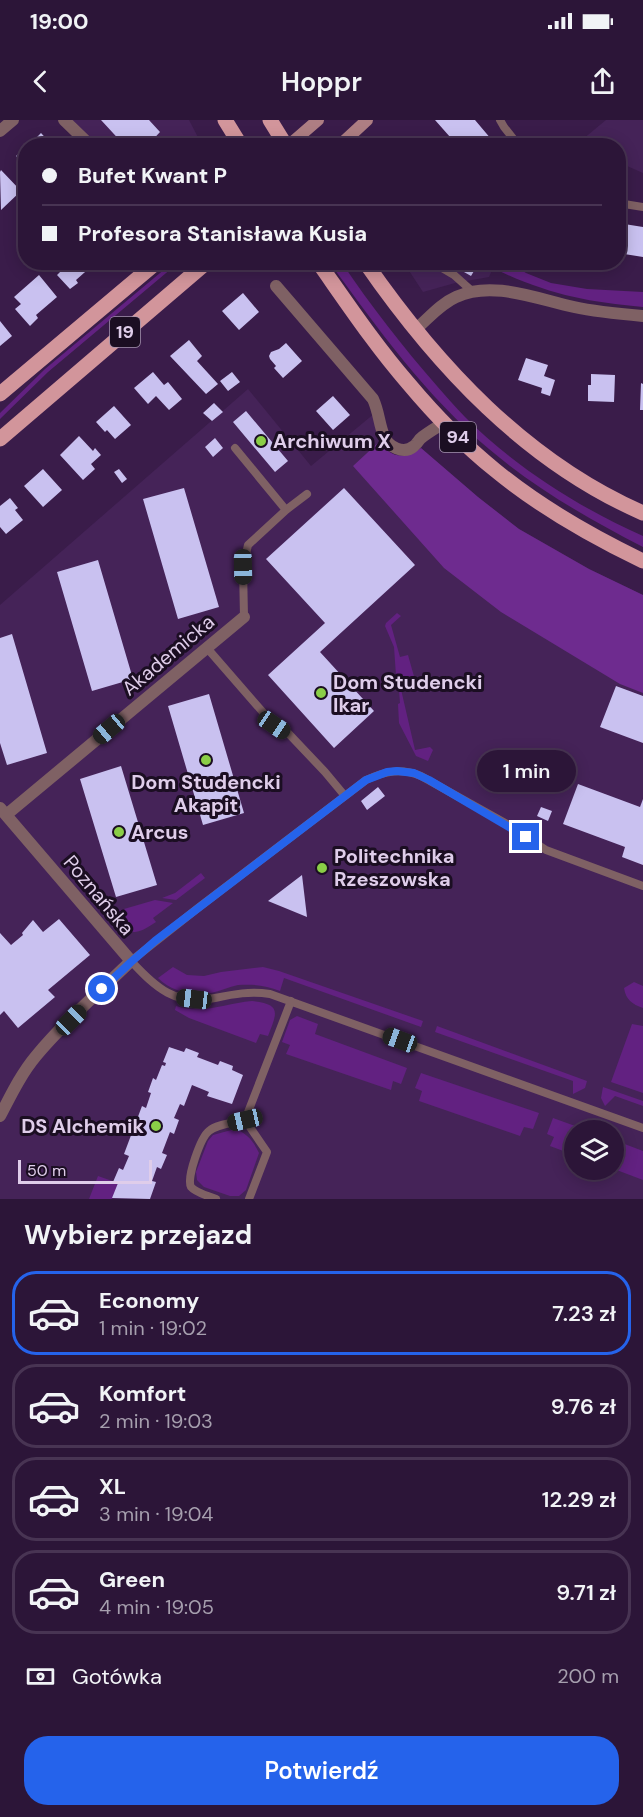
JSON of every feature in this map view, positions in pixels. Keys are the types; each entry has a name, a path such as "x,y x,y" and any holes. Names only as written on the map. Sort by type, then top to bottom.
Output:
{"main road":[{"path":"225,120 236,138"},
{"path":"270,120 282,138"},
{"path":"297,138 318,120"},
{"path":"348,138 367,120"},
{"name":"19","path":"0,394 147,270"},
{"name":"19","path":"0,439 198,270"},
{"name":"94","path":"324,270 373,340 407,382 444,423 495,470 566,519 643,561"},
{"name":"94","path":"371,270 416,329 481,403 512,431 592,487 643,513"}],"street":[{"path":"0,131 13,120"},
{"path":"64,120 83,138"},
{"path":"276,286 373,399 379,412 384,437 395,448 402,450 415,446 444,423"},
{"path":"416,329 446,302 457,296 473,292 516,293 613,314 643,316"},
{"name":"Akademicka","path":"3,811 244,617"},
{"name":"Poznańska","path":"0,1116 23,1074 36,1056 131,962 3,811"}],"lane":[{"path":"500,120 513,138"},
{"path":"626,204 643,207"},
{"path":"446,270 473,292"},
{"path":"235,448 286,510"},
{"path":"244,617 243,567 248,544 307,494"},
{"path":"207,648 274,725 289,734 345,796"},
{"path":"643,886 546,850 507,824 414,773 397,771 376,775 366,780 131,962 153,984 174,996 212,999 250,992 270,994 643,1128"},
{"path":"245,1120 291,1001"},
{"path":"216,1199 193,1188 189,1182 203,1138 213,1128 245,1120"},
{"path":"245,1120 267,1152 249,1199"}],"shaded area":[{"path":"72,120 189,120 198,138 90,138"},
{"path":"606,120 643,120 643,173 626,166 626,138 584,138"},
{"path":"164,270 170,270 48,372 0,419 0,413 45,369"},
{"path":"335,270 347,270 412,356 484,435 526,469 571,499 643,536 643,547 544,490 489,449 444,407 366,312"},
{"path":"409,270 492,270 489,277 423,292"},
{"path":"497,270 521,270 551,283 587,289 643,292 643,307 568,296"},
{"name":"Politechnika Rzeszowska","path":"248,389 311,466 375,413 380,441 389,453 398,456 408,455 421,448 519,529 589,569 643,595 643,1199 0,1199 0,605"},
{"path":"380,441 388,451 398,455 409,454 421,448 519,529 589,569 643,595 643,693 620,684 501,612 444,568 353,466"},
{"path":"397,613 401,616 391,625 400,657 408,655 415,680 400,685 415,750 430,747 433,750 428,761 416,756 399,723 398,704 400,703 394,647 385,626"},
{"path":"201,873 205,878 176,900 162,898 175,893"},
{"path":"155,900 173,903 153,918 156,922 137,932 123,927 113,916 113,912"},
{"path":"173,967 187,975 204,976 263,967 423,1021 421,1027 284,978 280,991 254,985 235,986 204,994 176,990 158,978"},
{"path":"634,982 643,986 643,1008 626,996 624,988"},
{"path":"252,1001 268,1004 275,1011 268,1036 260,1034 256,1043 189,1018 175,1010 176,1006 205,1009"},
{"path":"297,1016 318,1024 315,1034 407,1068 401,1084 393,1081 391,1090 286,1054 290,1045 282,1042 290,1020"},
{"path":"632,1024 643,1026 643,1093 611,1082"},
{"path":"437,1026 587,1081 585,1088 573,1094 573,1081 435,1032"},
{"path":"421,1073 539,1113 533,1129 524,1127 520,1136 419,1101 422,1091 415,1088"},
{"path":"603,1087 643,1101 643,1106 615,1096 605,1106 601,1098"},
{"path":"553,1118 564,1122 564,1151 550,1146 554,1137 547,1134"},
{"path":"235,1129 250,1138 259,1153 246,1190 239,1196 230,1196 204,1187 197,1180 196,1172 208,1141 213,1135"},
{"path":"624,1144 643,1151 643,1180 624,1173"},
{"path":"98,1176 118,1183 112,1199 89,1199"}],"building":[{"path":"101,120 149,120 160,132 154,138 118,138"},
{"path":"435,120 475,120 490,138 451,138"},
{"path":"41,133 46,138 36,138"},
{"path":"1,170 18,188 18,194 1,210"},
{"path":"626,224 643,227 643,257 626,254"},
{"path":"62,270 87,270 76,280 78,283 70,289 57,275"},
{"path":"463,270 475,270 471,276"},
{"path":"39,275 57,297 36,315 38,318 30,326 15,309 21,304 14,297"},
{"path":"243,293 259,312 239,330 222,311"},
{"path":"0,321 12,336 0,346"},
{"path":"189,340 202,356 197,361 218,384 206,394 170,356"},
{"path":"286,343 302,361 283,378 274,368 276,366 269,356 271,352"},
{"path":"526,358 548,365 544,376 555,380 550,396 541,393 542,388 518,380"},
{"path":"153,372 164,385 168,382 182,399 169,410 156,396 148,404 134,388"},
{"path":"232,372 240,382 228,391 220,381"},
{"path":"591,374 615,375 614,402 588,401"},
{"path":"641,383 643,384 643,410 640,410"},
{"path":"333,396 350,415 333,430 316,411"},
{"path":"214,403 223,412 212,421 203,413"},
{"path":"114,406 131,425 115,439 96,422"},
{"name":"Archiwum X","path":"246,411 288,461 275,472 233,422"},
{"path":"79,436 93,451 95,448 101,455 91,464 95,469 83,480 60,455"},
{"path":"215,438 223,448 213,457 205,447"},
{"path":"43,469 62,490 43,507 24,486"},
{"path":"119,469 127,479 122,483 114,472"},
{"path":"184,488 219,607 178,619 143,499"},
{"path":"344,488 415,565 320,652 374,711 334,748 268,675 325,623 266,559"},
{"path":"10,498 18,508 15,510 23,520 6,534 0,527 0,506"},
{"path":"98,560 133,679 92,691 57,572"},
{"path":"12,634 47,753 7,765 0,743 0,638"},
{"path":"616,686 643,696 643,743 600,727"},
{"name":"Dom Studencki Akapit","path":"209,694 244,813 203,825 168,706"},
{"name":"Arcus","path":"121,766 157,885 116,897 80,779"},
{"path":"578,784 640,807 643,799 643,865 622,857 625,847 563,824"},
{"path":"378,787 385,796 367,810 361,801"},
{"path":"541,807 552,811 548,821 537,816"},
{"path":"302,875 307,917 268,901"},
{"path":"59,919 90,955 48,990 55,997 18,1028 4,1011 0,1015 0,933 11,945 23,935 22,933 33,920 43,932"},
{"name":"DS Alchemik","path":"169,1047 184,1052 186,1048 199,1053 197,1057 218,1065 220,1061 233,1066 232,1070 243,1075 232,1104 207,1096 209,1092 192,1085 184,1106 180,1104 174,1118 179,1120 174,1134 170,1132 162,1153 167,1155 161,1169 157,1167 152,1181 156,1182 150,1199 112,1198 118,1183 113,1182 119,1168 123,1170 129,1156 124,1154 142,1106 146,1108 153,1078 156,1080 162,1065 165,1066 166,1063 163,1062"}],"place":[{"name":"Archiwum X","path":"261,441"},
{"name":"Dom Studencki Ikar","path":"321,693"},
{"name":"Dom Studencki Akapit","path":"206,760"},
{"name":"Arcus","path":"119,832"},
{"name":"Politechnika Rzeszowska","path":"322,868"},
{"name":"DS Alchemik","path":"156,1126"}],"route":[{"path":"102,989 155,941 366,780 376,775 397,771 422,776 526,837"}]}
